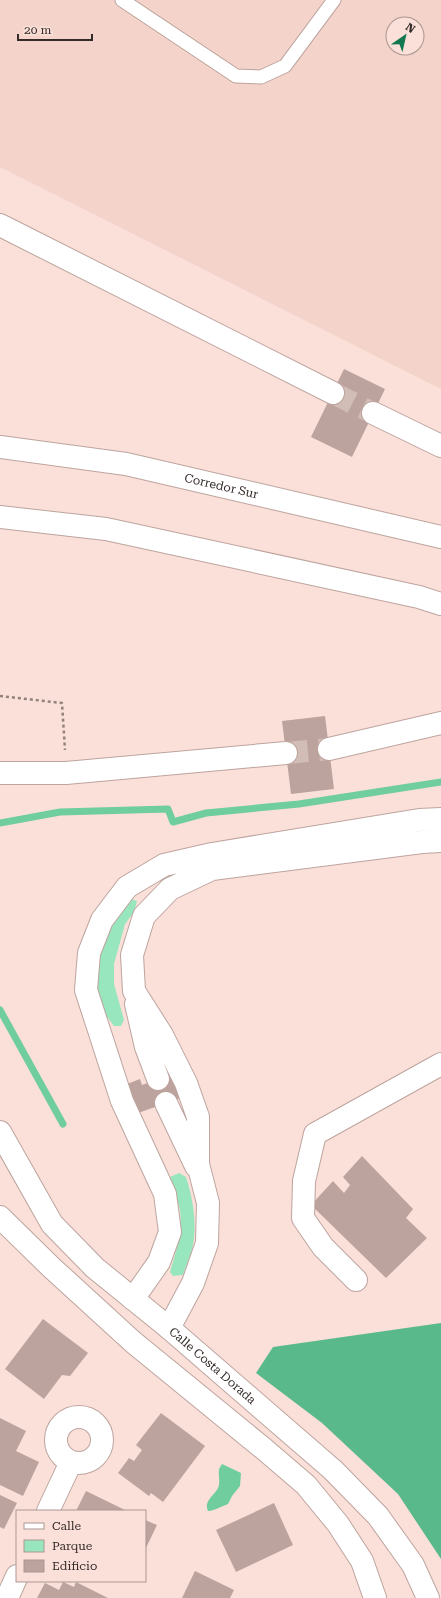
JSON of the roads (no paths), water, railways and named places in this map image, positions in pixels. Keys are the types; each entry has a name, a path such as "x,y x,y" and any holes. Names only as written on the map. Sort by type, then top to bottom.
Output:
{"main road":[{"path":"0,225 333,393"},
{"path":"373,413 441,446"},
{"name":"Corredor Sur","path":"0,447 126,464 441,537"},
{"path":"0,517 106,529 419,597 441,604"},
{"path":"329,749 441,723"},
{"path":"0,773 66,773 286,753"},
{"path":"133,1299 159,1262 170,1232 165,1194 122,1101 86,990 89,953 102,920 127,887 164,865 212,854 420,820 441,819"},
{"path":"158,1079 146,1047 134,991 132,954 144,916 170,889 212,869 422,842 441,841"},
{"path":"134,991 162,1035 191,1096 198,1117 199,1172 208,1203 207,1244 193,1283 169,1328"},
{"path":"356,1280 323,1247 303,1218 304,1182 315,1134 441,1064"},
{"path":"166,1103 199,1172"},
{"name":"Calle Costa Dorada","path":"0,1132 52,1224 95,1268 169,1328 333,1470 378,1516 413,1565 428,1598"},
{"path":"0,1218 133,1342 306,1485 338,1524 362,1561 375,1598"},
{"path":"48,1510 70,1462"},
{"path":"7,1598 16,1578"}],"lane":[{"path":"122,0 236,76 261,77 285,66 334,0"}],"waterway":[{"path":"0,823 60,812 168,809 173,822 206,813 299,804 441,782"},
{"path":"0,1010 63,1124"}],"tunnel":[{"path":"333,393 373,413"},
{"path":"286,753 329,749"}]}
